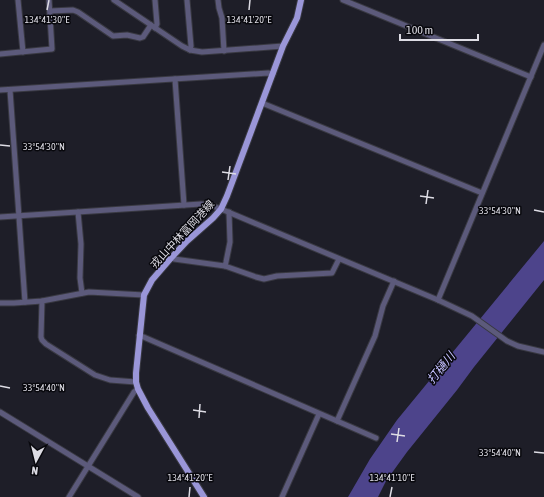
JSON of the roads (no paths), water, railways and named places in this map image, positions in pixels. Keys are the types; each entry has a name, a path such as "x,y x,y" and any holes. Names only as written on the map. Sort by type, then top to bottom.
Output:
{"main road":[{"name":"戎山中林富岡港線","path":"137,386 136,373 144,295 152,280 171,258 221,209 283,46 297,18 301,0"},
{"path":"137,386 148,408 204,497"}],"street":[{"path":"18,0 23,52"},
{"path":"0,54 52,49 48,0"},
{"path":"114,0 190,50 202,52 283,46"},
{"path":"50,11 73,10 115,36 127,35 140,38 157,24 155,0"},
{"path":"187,0 191,46 190,50"},
{"path":"218,0 222,18 224,51"},
{"path":"343,0 531,77"},
{"path":"438,300 544,45"},
{"path":"0,90 268,73 273,74"},
{"path":"175,79 184,205"},
{"path":"10,90 25,302"},
{"path":"262,102 482,194"},
{"path":"0,217 201,204 210,205 438,300 474,317 504,339 518,346 544,352"},
{"path":"78,212 81,244 80,278 82,293"},
{"path":"225,266 230,242 228,212"},
{"path":"171,258 225,266 256,278 264,279 277,276 332,273 339,258"},
{"path":"337,421 375,336 383,306 394,281"},
{"path":"0,303 42,301 89,292 144,295"},
{"path":"42,301 41,337 46,344 95,375 137,386 69,497"},
{"path":"139,335 376,438"},
{"path":"0,412 138,497"},
{"path":"282,497 319,414"}],"water":[{"name":"打樋川","path":"544,241 544,280 407,452 386,481 378,497 348,497 370,459 397,420"}]}
